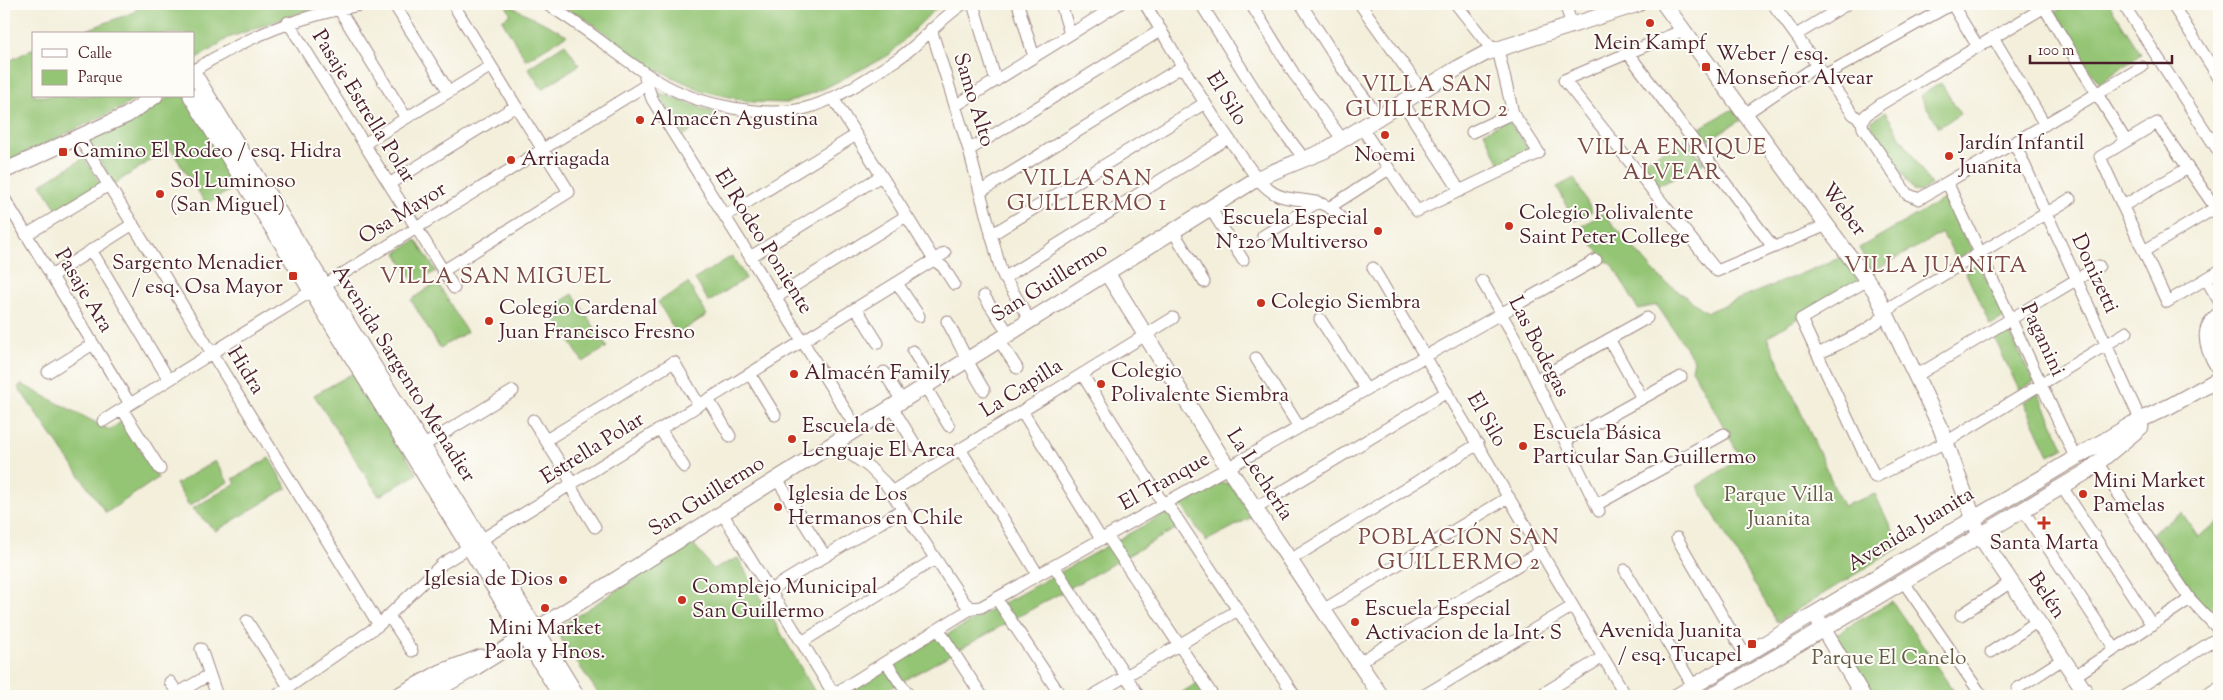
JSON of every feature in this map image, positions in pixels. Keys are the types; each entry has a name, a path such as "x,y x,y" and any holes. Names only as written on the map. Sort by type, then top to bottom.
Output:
{"street":[{"path":"195,71 239,44 288,22 364,4"},
{"path":"394,4 449,92"},
{"path":"443,271 569,192 453,4"},
{"path":"546,4 665,86 689,97 749,110 780,112 802,109 833,98 905,53 931,28 963,4"},
{"path":"972,4 996,81"},
{"path":"1018,4 1034,57"},
{"path":"1061,4 1070,34"},
{"path":"955,106 1120,4"},
{"name":"El Silo","path":"1145,4 1205,103 1258,178 1269,190 1277,194 1330,206 1343,220"},
{"path":"1201,4 1268,111 1305,160"},
{"path":"1251,4 1294,74 1343,140"},
{"path":"1301,4 1342,68 1379,117"},
{"path":"1360,4 1422,91"},
{"path":"1362,128 1416,211 1539,152 1513,113 1500,57 1477,32 1456,4"},
{"path":"1565,4 1572,25"},
{"name":"San Guillermo","path":"426,696 1258,178 1276,169 1305,160 1343,140 1468,62 1495,50 1638,4"},
{"name":"Weber","path":"1665,4 1868,280 1888,314 1946,442 1974,518"},
{"path":"1773,4 1853,114 1862,122 1863,128 1908,194 1916,199 1923,199 2142,66"},
{"path":"1796,35 1848,4"},
{"path":"1825,75 1952,4 1978,47"},
{"path":"2123,4 2219,152"},
{"path":"2172,4 2219,78"},
{"path":"1862,122 1866,115 1881,104 2046,5 2126,141"},
{"path":"339,9 406,118"},
{"name":"Pasaje Estrella Polar","path":"288,22 454,288"},
{"name":"Samo Alto","path":"931,28 969,150 1004,278 1030,321"},
{"path":"969,150 1161,30"},
{"path":"1683,30 1564,80 1717,271 1827,225"},
{"path":"1994,37 2045,125"},
{"path":"1628,53 1773,247"},
{"path":"1745,114 1818,65"},
{"path":"364,144 491,66"},
{"path":"980,192 1183,66"},
{"name":"El Rodeo Poniente","path":"644,72 646,85 652,99 857,429"},
{"name":"Avenida Sargento Menadier","path":"195,74 316,289"},
{"name":"Osa Mayor","path":"103,421 646,85"},
{"path":"4,171 127,115 152,98"},
{"name":"Avenida Sargento Menadier","path":"192,98 316,289 530,633 577,696"},
{"path":"833,98 934,260 943,267 954,284"},
{"path":"1403,102 1460,191"},
{"path":"991,235 1205,103"},
{"path":"389,184 516,106"},
{"path":"1472,132 1513,113"},
{"path":"2144,250 2217,211 2157,123 2100,157 2167,302 2219,271"},
{"path":"725,216 856,135"},
{"name":"Hidra","path":"79,136 379,625"},
{"path":"1004,278 1228,138"},
{"name":"Donizetti","path":"2015,144 2140,419"},
{"path":"2123,206 2188,168"},
{"path":"1330,206 1389,170"},
{"path":"750,257 882,176"},
{"name":"Paganini","path":"1948,184 2075,457"},
{"path":"26,235 109,185"},
{"name":"Pasaje Ara","path":"4,198 93,344 160,470"},
{"path":"1818,354 1878,322 1888,314 1893,305 2070,199"},
{"path":"1263,236 1318,202"},
{"path":"1210,208 1242,260"},
{"path":"776,298 906,216"},
{"path":"51,276 132,224"},
{"path":"1173,232 1204,282"},
{"path":"91,250 169,380"},
{"name":"Estrella Polar","path":"276,696 379,625 432,571 945,254"},
{"name":"El Tranque","path":"835,695 972,608 978,608 1038,575 1596,260"},
{"path":"1916,376 2099,266"},
{"name":"El Silo","path":"1373,268 1626,696"},
{"name":"La Lechería","path":"1107,273 1228,468 1381,696"},
{"path":"2206,279 2219,301"},
{"path":"1868,280 1801,319 1875,477 1946,442 2127,332"},
{"name":"Las Bodegas","path":"1482,281 1501,312 1536,380 1598,508 1724,434"},
{"path":"897,283 919,316"},
{"path":"984,296 1017,368"},
{"path":"856,308 878,343"},
{"path":"2219,315 2210,325 2207,339 2209,349 2219,368"},
{"name":"La Capilla","path":"891,492 1173,318"},
{"path":"1536,380 1646,318"},
{"path":"1320,319 1366,389"},
{"path":"947,321 968,360 971,370 984,390"},
{"path":"1609,339 1642,398"},
{"path":"48,372 93,344"},
{"path":"912,351 949,426"},
{"path":"1256,358 1299,427"},
{"path":"546,440 674,362 730,436"},
{"path":"884,372 896,404 916,446"},
{"path":"750,374 775,416"},
{"path":"1082,374 1159,497 1172,511 1295,696"},
{"path":"1565,441 1681,377"},
{"name":"Avenida Juanita","path":"1677,696 2075,457 2140,419 2170,406 2219,379"},
{"path":"417,450 513,391"},
{"path":"1255,508 1447,392"},
{"name":"Avenida Juanita","path":"1711,696 2062,487 2098,464 2139,428 2170,406"},
{"path":"1022,411 1104,538 1179,644 1213,696"},
{"path":"533,420 595,527"},
{"path":"660,429 684,467"},
{"path":"834,443 869,467 891,492 964,603 972,608"},
{"path":"1290,560 1478,444"},
{"path":"960,449 1038,575"},
{"path":"2098,464 2190,600 2219,630"},
{"path":"777,479 825,556"},
{"path":"2062,487 2152,625"},
{"path":"1323,610 1509,496"},
{"path":"770,590 903,509"},
{"path":"2023,510 2115,649"},
{"path":"722,513 835,695"},
{"name":"Belén","path":"1974,518 1980,536 2088,696"},
{"path":"1677,538 1744,655"},
{"path":"1358,663 1541,551"},
{"path":"802,642 935,559"},
{"path":"1054,566 1139,696"},
{"path":"1625,570 1693,686"},
{"path":"1903,581 1982,696"},
{"path":"1962,615 2011,582"},
{"path":"996,598 1061,696"},
{"path":"2075,676 2190,600"},
{"path":"1423,696 1573,606"},
{"path":"1092,696 1238,610"},
{"path":"1815,613 1863,696"},
{"path":"389,616 412,651"},
{"path":"248,621 289,687"},
{"path":"1991,652 2038,621"},
{"path":"939,630 982,696"},
{"name":"Avenida Sargento Menadier","path":"530,633 556,695"},
{"path":"2126,696 2219,637"},
{"name":"San Guillermo","path":"397,696 440,672 508,646"},
{"path":"201,649 217,696"},
{"path":"1539,696 1603,657"},
{"path":"2018,688 2063,659"},
{"path":"886,662 909,696"},
{"path":"170,682 179,695 209,675"},
{"path":"2205,696 2219,687"}],"green space":[{"path":"141,4 333,4 299,13 228,38 195,60 195,32 81,32 134,12"},
{"path":"505,4 567,35 526,60 502,20 511,14"},
{"path":"555,4 948,4 934,10 889,55 825,88 787,103 752,102 703,91 651,67 583,17"},
{"path":"2068,4 2109,4 2141,54 2099,84 2055,12"},
{"path":"565,44 579,65 542,89 528,68"},
{"path":"32,49 32,98 137,98 123,107 4,163 4,64"},
{"path":"1941,83 1960,114 1939,127 1920,96"},
{"path":"657,92 718,114 684,135"},
{"path":"167,98 186,98 241,184 206,204 170,148 114,184 88,141 139,118"},
{"path":"1733,109 1741,120 1704,142 1696,130"},
{"path":"1885,112 1931,185 1919,192 1914,191 1871,125 1872,121"},
{"path":"1508,120 1531,152 1501,166 1484,132"},
{"name":"VILLA ENRIQUE ALVEAR","path":"1686,139 1704,163 1658,185 1640,163"},
{"path":"84,158 101,185 58,211 41,184"},
{"path":"1574,178 1592,211 1575,220 1557,187"},
{"path":"1944,199 1973,250 1957,259 1942,233 1872,272 1859,248"},
{"name":"Parque Villa Juanita","path":"1603,213 1660,278 1707,312 1842,257 1859,281 1767,337 1843,506 1875,494 1900,547 1777,622 1697,486 1741,458 1692,369 1694,360 1657,305 1638,309 1612,264 1603,260 1582,226"},
{"path":"416,240 436,271 415,284 396,253"},
{"path":"732,256 746,278 709,302 695,279"},
{"path":"1979,263 2005,317 1990,325 1965,271"},
{"path":"437,282 467,332 440,348 411,300"},
{"path":"688,283 707,315 677,334 658,302"},
{"path":"573,294 607,347 583,362 549,309"},
{"path":"2008,329 2034,382 2019,390 1994,337"},
{"path":"355,372 417,474 379,496 314,395"},
{"path":"21,384 110,430 122,421 158,478 106,513 18,387"},
{"path":"2038,393 2064,447 2049,455 2024,402"},
{"path":"269,458 287,488 216,531 192,509 236,483 233,479"},
{"path":"215,461 228,482 189,506 176,484"},
{"path":"1218,483 1227,483 1232,486 1252,517 1206,541 1181,505"},
{"path":"1170,511 1179,527 876,696 842,695 935,639 950,633"},
{"path":"2182,513 2198,536 2219,522 2219,622 2202,606 2152,533"},
{"name":"Complejo Municipal San Guillermo","path":"692,542 713,569 738,558 817,696 600,696 555,630"},
{"name":"Parque El Canelo","path":"1892,601 1957,696 1869,696 1833,636"},
{"path":"1197,683 1205,696 1176,696"}],"place":[{"name":"Mein Kampf","path":"1650,23"},
{"name":"Weber / esq. Monseñor Alvear","path":"1706,67"},
{"name":"Almacén Agustina","path":"640,120"},
{"name":"Noemi","path":"1385,135"},
{"name":"Camino El Rodeo / esq. Hidra","path":"63,152"},
{"name":"Jardín Infantil Juanita","path":"1949,156"},
{"name":"Arriagada","path":"511,160"},
{"name":"Sol Luminoso (San Miguel)","path":"160,194"},
{"name":"Colegio Polivalente Saint Peter College","path":"1509,226"},
{"name":"Escuela Especial N°120 Multiverso","path":"1378,231"},
{"name":"Sargento Menadier / esq. Osa Mayor","path":"293,276"},
{"name":"Colegio Siembra","path":"1261,303"},
{"name":"Colegio Cardenal Juan Francisco Fresno","path":"489,321"},
{"name":"Almacén Family","path":"794,374"},
{"name":"Colegio Polivalente Siembra","path":"1101,384"},
{"name":"Escuela de Lenguaje El Arca","path":"792,439"},
{"name":"Escuela Básica Particular San Guillermo","path":"1523,446"},
{"name":"Mini Market Pamelas","path":"2083,494"},
{"name":"Iglesia de Los Hermanos en Chile","path":"778,507"},
{"name":"Santa Marta","path":"2044,523"},
{"name":"Iglesia de Dios","path":"563,580"},
{"name":"Complejo Municipal San Guillermo","path":"682,600"},
{"name":"Mini Market Paola y Hnos.","path":"545,608"},
{"name":"Escuela Especial Activacion de la Int. S","path":"1355,622"},
{"name":"Avenida Juanita / esq. Tucapel","path":"1752,644"}],"district":[{"name":"VILLA SAN GUILLERMO 2","path":"1427,98"},
{"name":"VILLA ENRIQUE ALVEAR","path":"1672,162"},
{"name":"VILLA SAN GUILLERMO 1","path":"1087,192"},
{"name":"VILLA JUANITA","path":"1936,267"},
{"name":"VILLA SAN MIGUEL","path":"496,278"},
{"name":"POBLACIÓN SAN GUILLERMO 2","path":"1459,552"}]}
